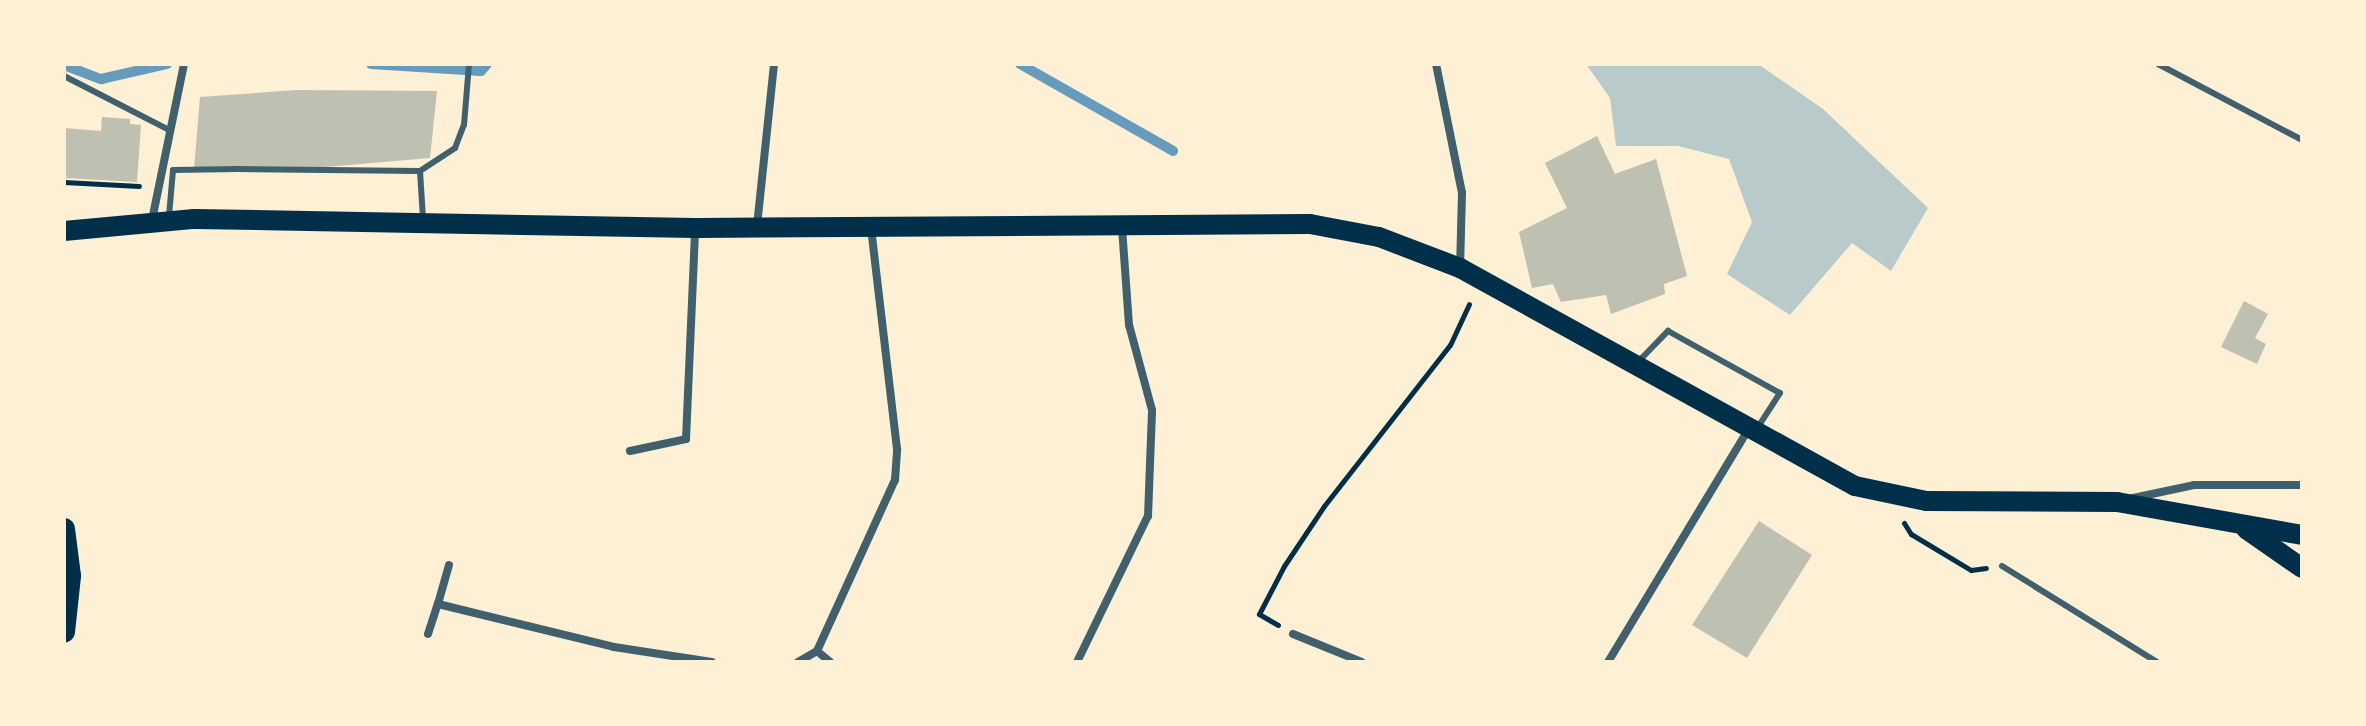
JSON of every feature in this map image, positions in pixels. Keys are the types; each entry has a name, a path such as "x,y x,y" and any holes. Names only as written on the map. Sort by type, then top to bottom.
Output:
{"highway":[{"path":"64,529 70,576 64,632"}],"main road":[{"path":"64,231 160,220 695,228 1310,224 1379,237 1460,268 1821,470 1887,495 1962,502 2117,502 2243,527 2302,535"},
{"path":"2243,527 2302,568"}],"street":[{"path":"160,220 160,187 184,64"},
{"path":"757,228 774,64"},
{"path":"1436,64 1462,193 1460,268"},
{"path":"798,662 817,651 895,480 897,449 871,226"},
{"path":"1077,662 1148,516 1152,410 1129,325 1122,227"},
{"path":"630,451 686,439 695,228"},
{"path":"1608,662 1752,430"},
{"path":"2117,502 2194,485 2302,485"},
{"path":"428,634 449,565"},
{"path":"438,604 614,647 712,662"},
{"path":"1293,634 1362,662"},
{"path":"817,651 830,662"}],"lane":[{"path":"160,220 173,170 420,171 455,148 464,125 469,64"},
{"path":"2158,64 2302,140"},
{"path":"64,76 169,130"},
{"path":"420,171 423,224"},
{"path":"1635,366 1668,331 1780,393 1752,430"},
{"path":"2002,566 2157,662"}],"path":[{"path":"64,182 160,187"},
{"path":"1293,634 1259,614 1284,566 1324,506 1450,345 1480,280"},
{"path":"1887,495 1911,534 1971,570 2002,566"}],"shaded area":[{"path":"1586,64 1758,64 1823,109 1928,208 1891,271 1852,243 1790,315 1727,274 1752,222 1729,159 1678,146 1616,146 1610,98"}],"building":[{"path":"297,90 437,91 430,158 291,170 194,169 200,97"},
{"path":"102,117 130,119 130,124 141,125 137,182 64,178 64,128 101,131"},
{"path":"1597,136 1615,174 1656,159 1687,276 1664,284 1665,294 1611,314 1606,295 1561,302 1553,284 1532,288 1519,232 1567,208 1545,163"},
{"path":"2244,301 2268,314 2255,338 2266,344 2257,364 2221,347"},
{"path":"1759,521 1812,555 1747,658 1692,625"}],"waterway":[{"path":"64,65 101,79 167,64"},
{"path":"371,64 481,71 487,64"},
{"path":"1020,64 1173,151"}]}
